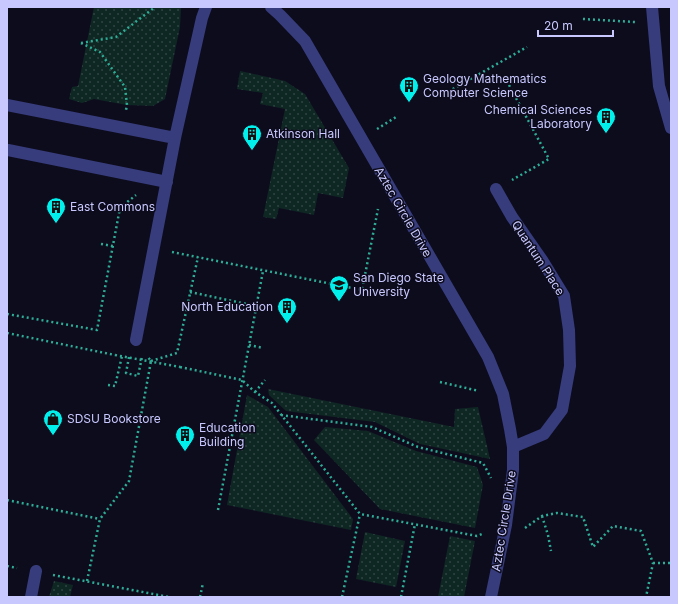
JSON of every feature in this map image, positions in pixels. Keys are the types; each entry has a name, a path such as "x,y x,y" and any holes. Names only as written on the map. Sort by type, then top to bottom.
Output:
{"street":[{"name":"Aztec Circle Drive","path":"271,7 305,41 488,357 503,394 513,447 513,470 508,513 491,597"},
{"path":"652,7 659,86 671,128"},
{"path":"136,340 175,138 205,8"},
{"path":"7,105 175,138"},
{"path":"8,150 167,182"},
{"name":"Quantum Place","path":"496,189 512,217 542,260 564,296 569,330 570,366 562,410 544,434 513,447"},
{"path":"31,597 36,571"}],"path":[{"path":"127,105 125,87 100,52 81,43 116,37 155,7"},
{"path":"583,19 653,24"},
{"path":"444,94 527,48"},
{"path":"496,189 549,159 509,85"},
{"path":"374,131 396,117"},
{"path":"7,314 97,330 120,208 140,193"},
{"path":"154,249 362,290 378,209"},
{"path":"101,244 113,246"},
{"path":"151,361 177,353 198,257"},
{"path":"218,510 263,271"},
{"path":"190,292 256,306"},
{"path":"7,334 242,380 255,392 272,403 360,514 477,536 482,534"},
{"path":"249,345 263,348"},
{"path":"87,581 100,519 129,481 151,361 144,350 138,376 126,373 129,358"},
{"path":"108,385 115,386 122,356"},
{"path":"255,392 265,380"},
{"path":"440,382 479,391"},
{"path":"281,415 372,427 418,447 483,463 491,478"},
{"path":"7,500 100,519"},
{"path":"524,529 542,516 557,513 583,517 593,547 613,526 641,531 653,562 646,597"},
{"path":"342,597 360,514"},
{"path":"542,516 551,551"},
{"path":"401,597 415,524"},
{"path":"653,562 671,564"},
{"path":"7,566 169,597"},
{"path":"200,597 203,583"}],"green space":[{"path":"94,7 181,7 180,27 165,99 153,106 127,105 94,99 82,103 69,99 72,87 78,86"},
{"path":"240,71 285,81 305,94 349,168 343,198 318,193 314,215 279,208 276,219 263,217 285,109 260,104 263,93 237,89"},
{"path":"268,389 454,427 455,409 478,407 490,459 420,444 375,422 286,411 269,395"},
{"path":"247,395 268,407 353,519 351,530 227,505"},
{"path":"325,427 368,431 416,451 477,467 483,485 475,528 380,509 314,440"},
{"path":"365,532 405,541 396,587 356,579"},
{"path":"450,536 475,541 464,597 438,597"},
{"path":"54,581 73,585 70,597 49,597"}],"place":[{"name":"Geology Mathematics Computer Science","path":"409,103"},
{"name":"Chemical Sciences Laboratory","path":"606,134"},
{"name":"Atkinson Hall","path":"252,151"},
{"name":"East Commons","path":"56,224"},
{"name":"San Diego State University","path":"339,302"},
{"name":"North Education","path":"287,324"},
{"name":"SDSU Bookstore","path":"53,436"},
{"name":"Education Building","path":"185,452"}]}
